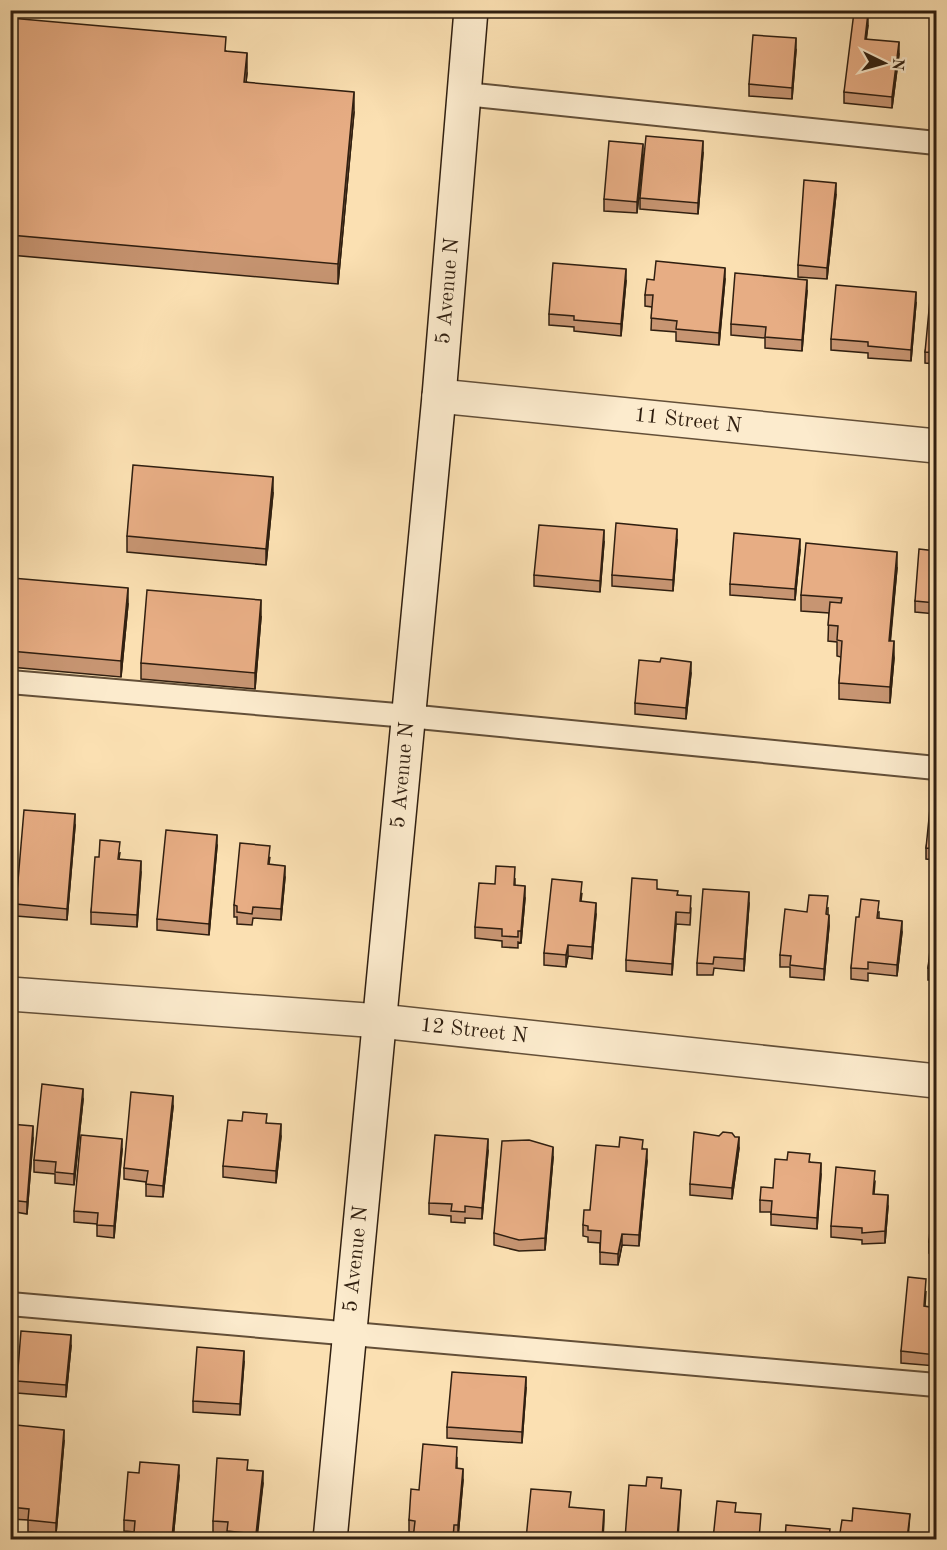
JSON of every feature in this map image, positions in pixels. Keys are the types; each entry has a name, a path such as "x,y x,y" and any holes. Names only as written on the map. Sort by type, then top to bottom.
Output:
{"main road":[{"name":"5 Avenue N","path":"330,1539 439,396 471,10"},
{"name":"11 Street N","path":"439,396 936,446"},
{"name":"12 Street N","path":"10,994 380,1021 936,1081"}],"lane":[{"path":"465,94 936,142"},
{"path":"10,681 408,716 936,768"},
{"path":"10,1304 936,1385"}],"building":[{"path":"854,12 868,13 865,39 899,42 892,97 844,92"},
{"path":"10,18 226,37 225,51 247,53 244,82 354,92 338,264 10,235"},
{"path":"753,35 796,38 792,88 749,84"},
{"path":"646,136 703,141 698,203 640,198"},
{"path":"609,141 643,144 637,202 604,199"},
{"path":"804,180 836,183 827,268 798,265"},
{"path":"656,261 725,268 719,333 676,329 677,321 651,318 653,295 645,295 647,279 654,280"},
{"path":"553,263 626,269 621,324 574,320 574,316 549,314"},
{"path":"735,273 807,280 802,340 765,337 766,327 731,324"},
{"path":"836,285 916,292 911,350 868,346 868,342 831,339"},
{"path":"930,300 936,300 936,353 925,352"},
{"path":"133,465 273,477 266,549 127,536"},
{"path":"616,523 677,529 673,580 612,575"},
{"path":"539,525 604,530 600,581 534,575"},
{"path":"734,533 800,539 795,589 730,584"},
{"path":"806,543 897,552 889,641 894,641 890,687 839,683 842,641 837,640 838,626 828,625 830,602 841,603 842,598 801,595"},
{"path":"919,549 936,551 936,603 915,601"},
{"path":"12,578 128,588 121,661 10,651"},
{"path":"147,590 261,600 255,673 141,663"},
{"path":"661,658 691,662 686,708 635,703 639,660 660,662"},
{"path":"932,789 936,789 936,849 926,848"},
{"path":"24,810 75,814 67,909 16,904"},
{"path":"166,830 217,835 209,924 157,919"},
{"path":"100,840 120,842 118,859 141,861 137,915 91,912 95,857 99,857"},
{"path":"240,843 270,846 268,864 285,866 281,909 253,907 252,914 237,912 237,906 234,905"},
{"path":"496,866 515,867 514,885 525,886 521,931 518,931 518,937 502,936 502,929 475,927 479,883 495,884"},
{"path":"632,878 657,880 657,889 678,891 677,895 691,896 690,913 676,912 672,964 626,960"},
{"path":"552,879 582,882 580,901 596,903 592,947 568,945 566,955 544,953"},
{"path":"703,889 749,892 744,959 714,957 713,964 697,963"},
{"path":"809,895 828,896 826,914 829,915 824,969 790,965 791,956 780,955 785,909 807,912"},
{"path":"861,899 879,901 877,918 902,921 897,965 868,962 868,969 851,968 856,917 859,917"},
{"path":"933,924 936,924 936,969 928,968"},
{"path":"42,1084 83,1089 74,1174 55,1172 56,1162 34,1160"},
{"path":"131,1092 173,1096 163,1186 146,1184 148,1171 124,1168"},
{"path":"243,1112 267,1114 266,1123 281,1124 276,1171 223,1166 228,1120 242,1121"},
{"path":"10,1124 33,1126 27,1202 10,1200"},
{"path":"694,1132 719,1136 723,1132 732,1133 735,1137 739,1137 732,1188 690,1184"},
{"path":"81,1135 122,1139 114,1226 97,1225 98,1213 74,1211"},
{"path":"435,1135 488,1139 482,1208 465,1206 465,1212 451,1211 452,1204 429,1203"},
{"path":"620,1137 643,1140 642,1149 647,1149 639,1235 622,1234 618,1254 600,1252 601,1231 588,1230 588,1226 583,1225 584,1210 590,1210 596,1145 619,1147"},
{"path":"529,1140 553,1147 545,1238 519,1240 494,1233 502,1141"},
{"path":"788,1152 810,1154 809,1162 821,1163 817,1218 771,1214 772,1201 760,1200 761,1187 773,1188 775,1159 787,1160"},
{"path":"836,1167 875,1171 873,1194 888,1195 885,1231 862,1233 862,1228 831,1226"},
{"path":"933,1196 936,1197 936,1242 929,1242"},
{"path":"908,1277 926,1279 924,1306 936,1308 936,1355 901,1351"},
{"path":"10,1327 15,1327 10,1375"},
{"path":"21,1331 71,1335 66,1385 17,1381"},
{"path":"197,1347 244,1351 240,1404 193,1401"},
{"path":"452,1372 526,1377 522,1432 447,1427"},
{"path":"16,1425 64,1430 56,1523 28,1520 29,1509 10,1507 11,1461 13,1461"},
{"path":"423,1444 457,1447 456,1468 463,1469 458,1525 454,1525 453,1539 413,1539 415,1521 409,1520 411,1489 419,1490"},
{"path":"217,1458 248,1460 247,1470 263,1471 256,1534 227,1531 228,1522 213,1521"},
{"path":"140,1462 179,1465 172,1537 134,1533 135,1521 124,1520 128,1472 139,1473"},
{"path":"647,1477 662,1478 661,1488 681,1490 677,1539 625,1539 629,1485 646,1486"},
{"path":"531,1489 571,1492 569,1507 604,1510 602,1539 526,1539"},
{"path":"717,1501 736,1503 735,1512 761,1514 759,1539 713,1539"},
{"path":"853,1508 910,1514 907,1539 839,1539 842,1520 852,1521"},
{"path":"786,1525 830,1529 829,1539 785,1539"}]}
